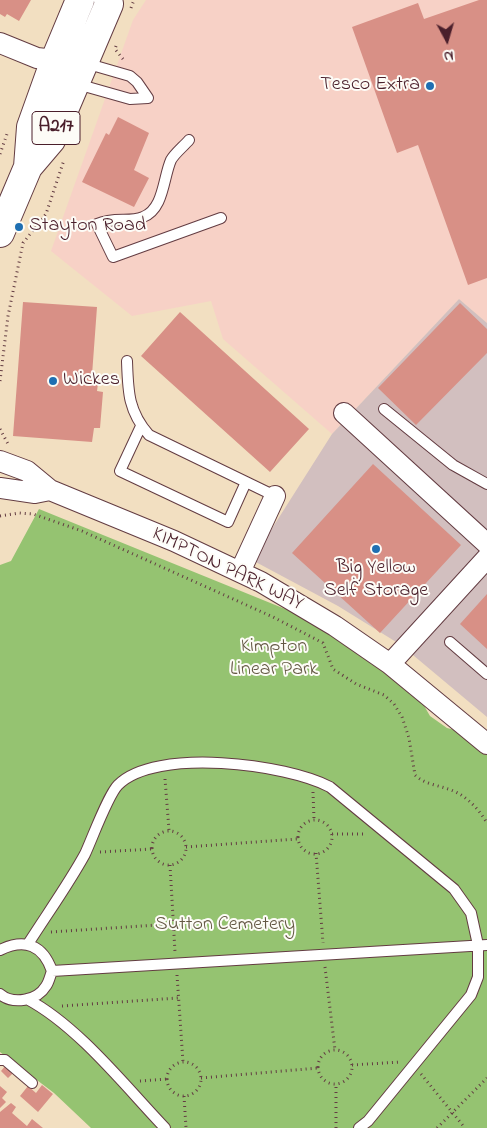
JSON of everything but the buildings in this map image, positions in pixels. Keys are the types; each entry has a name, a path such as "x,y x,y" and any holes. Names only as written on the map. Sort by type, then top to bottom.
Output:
{"highway":[{"name":"A217","path":"28,167 31,127 52,66 80,0"},
{"name":"A217","path":"0,233 28,167 51,140 109,4 108,0"}],"street":[{"path":"0,43 52,66"},
{"path":"344,414 487,544"},
{"name":"KIMPTON PARK WAY","path":"0,461 26,471 50,490 174,541 262,582 335,626 390,664 487,744"},
{"name":"KIMPTON PARK WAY","path":"0,488 35,493 50,490"},
{"path":"240,572 275,496"},
{"path":"390,664 487,558"}],"lane":[{"path":"52,66 79,73 130,76 137,82 148,98 130,99 79,73 52,66"},
{"path":"189,140 172,159 164,186 153,211 142,218 109,218 98,224 113,257 220,218"},
{"path":"127,360 129,396 137,421 149,435 275,496"},
{"path":"384,409 453,465 487,484"},
{"path":"141,426 120,472 228,522 246,482"},
{"path":"450,642 487,674"},
{"path":"28,944 68,885 117,786 132,775 149,768 219,763 282,770 313,778 330,787 454,890 471,914 483,945 478,977 471,995 368,1121 359,1128"},
{"path":"0,950 9,946 28,944 41,952 48,960 52,971 45,988 36,996 16,1000 0,994"},
{"path":"52,971 483,945"},
{"path":"27,999 43,1008 68,1028 165,1128"},
{"path":"0,1060 4,1060 32,1083"}],"path":[{"path":"118,39 115,49 127,62"},
{"path":"0,381 8,316 24,243 46,214 54,195 66,153"},
{"path":"0,516 20,513 33,514 82,531 273,617 323,643 333,669 356,684 384,695 394,704 402,717 409,738 415,775 426,783 459,793 476,807 487,823"},
{"path":"164,766 169,830"},
{"path":"313,778 314,819"},
{"path":"314,819 327,824 332,834 330,846 320,853 306,852 297,839 300,827 304,822 314,819"},
{"path":"169,830 180,834 186,847 184,856 180,861 170,865 159,862 152,849 157,835 169,830"},
{"path":"332,834 388,834"},
{"path":"186,847 297,839"},
{"path":"85,852 152,849"},
{"path":"35,934 172,924"},
{"path":"43,1008 178,998"},
{"path":"331,1051 342,1052 347,1055 352,1065 349,1076 336,1083 323,1079 318,1068 321,1057 331,1051"},
{"path":"180,1062 186,1062 196,1067 201,1078 198,1089 194,1093 184,1096 171,1090 167,1079 170,1068 180,1062"},
{"path":"352,1065 402,1062 414,1064 451,1113 465,1128"},
{"path":"201,1078 318,1068"},
{"path":"437,1128 487,1078"},
{"path":"121,1082 167,1079"},
{"path":"336,1083 336,1128"},
{"path":"184,1096 186,1128"}],"shaded area":[{"path":"146,0 487,0 487,323 459,299 332,434 223,339 211,301 132,316 51,251 133,20"},
{"path":"459,299 487,323 487,717 401,645 338,606 252,560 332,434"}],"green space":[{"name":"Sutton Cemetery","path":"39,509 295,613 359,651 415,690 430,716 447,728 471,734 487,747 487,1128 91,1128 54,1093 0,1052 0,565 11,561"}],"place":[{"name":"Tesco Extra","path":"430,86"},
{"name":"Stayton Road","path":"19,227"},
{"name":"Wickes","path":"53,381"},
{"name":"Big Yellow Self Storage","path":"376,549"}],"park label":[{"name":"Kimpton Linear Park","path":"274,660"}]}
